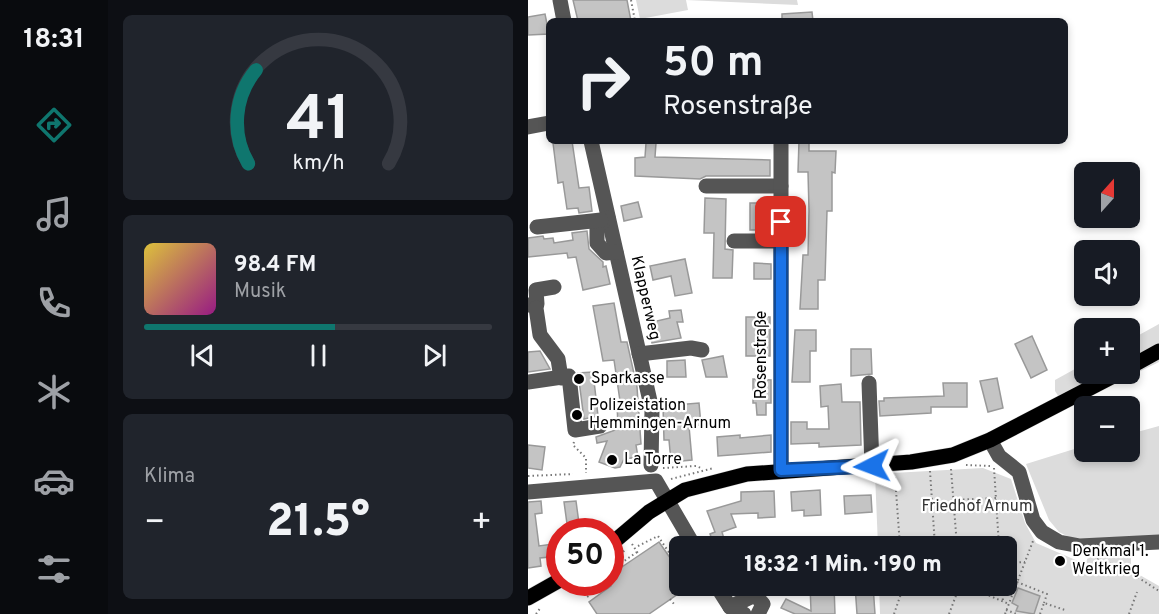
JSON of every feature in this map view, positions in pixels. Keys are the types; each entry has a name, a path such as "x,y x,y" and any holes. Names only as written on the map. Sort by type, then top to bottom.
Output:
{"main road":[{"path":"624,534 668,499 711,481 781,470 872,466 933,460 953,455 990,440 1098,384"},
{"path":"528,598 546,588"}],"street":[{"path":"560,0 563,18"},
{"path":"528,127 546,124"},
{"name":"Klapperweg","path":"592,144 604,219 616,252 652,410 652,466"},
{"name":"Rosenstraße","path":"781,144 781,470"},
{"path":"706,186 781,186"},
{"path":"537,227 604,219"},
{"path":"734,241 781,241"},
{"path":"554,287 536,290 537,304 532,307 540,335 558,359 561,378"},
{"path":"639,354 691,348 702,350"},
{"path":"528,382 569,376 575,430 600,426"},
{"path":"869,383 872,466"},
{"path":"990,440 999,456 1019,472 1033,520 1042,532 1059,542 1080,546 1159,542"},
{"path":"528,492 656,481 688,536"},
{"path":"730,607 755,595 763,604 758,614"},
{"path":"723,596 730,607 744,614"}],"path":[{"path":"631,0 634,18"},
{"path":"575,430 573,446 586,458 586,473"},
{"path":"962,465 985,464 1001,471"},
{"path":"652,466 696,465 703,469"},
{"path":"951,466 956,536"},
{"path":"994,467 999,536"},
{"path":"930,468 934,536"},
{"path":"894,471 899,536"},
{"path":"954,500 997,498"},
{"path":"624,562 638,554 634,548 658,536 669,552"},
{"path":"1035,537 1017,582 1047,594 1040,614"},
{"path":"634,539 638,546"},
{"path":"1080,546 1096,558 1125,569 1159,591"},
{"path":"1017,562 1025,562"},
{"path":"1129,614 1137,592"},
{"path":"894,614 900,596"},
{"path":"949,614 956,596"},
{"path":"989,596 1009,604"},
{"path":"1003,596 1003,602"},
{"path":"1005,614 1012,596"},
{"path":"670,599 674,604"},
{"path":"1044,603 1065,610"},
{"path":"1006,610 1017,614"}],"green space":[{"path":"636,0 686,0 688,10 640,18"},
{"path":"686,0 797,0 798,5"},
{"path":"1159,324 1159,362 1140,371 1140,334"},
{"path":"1074,370 1074,384 1115,384 1090,396 1074,396 1074,404 1066,408 1055,391 1055,380"},
{"path":"1159,426 1159,537 1075,540 1059,532 1049,520 1026,464 1074,449 1074,462 1140,462 1140,431"},
{"name":"Friedhof Arnum","path":"983,468 1011,479 1025,523 1036,543 1085,564 1091,551 1131,549 1131,570 1159,586 1159,614 880,614 879,596 1017,596 1017,536 878,536 875,474"}],"building":[{"path":"573,0 627,0 630,18 577,18"},
{"path":"812,12 813,18 782,18 782,14"},
{"path":"545,14 546,34 528,35 528,17"},
{"path":"553,144 572,144 579,188 589,187 592,211 579,213 578,208 567,209 563,182 558,183"},
{"path":"646,144 656,144 655,157 770,160 770,176 706,176 700,179 635,176 635,158 645,157"},
{"path":"799,144 809,144 809,151 836,151 835,173 832,172 832,211 827,211 825,280 818,280 818,309 800,309 803,255 808,255 809,211 808,172 798,172"},
{"path":"705,198 726,199 725,249 733,250 732,278 713,278 714,233 704,233"},
{"path":"638,202 642,217 624,221 621,206"},
{"path":"750,203 770,203 770,230 750,230"},
{"path":"587,231 589,249 603,262 603,267 606,266 610,284 583,290 576,257 568,258 567,253 528,257 528,238 543,236 544,239 553,238 554,243 573,240 572,233"},
{"path":"685,259 692,293 675,296 671,276 653,280 650,266"},
{"path":"754,263 771,264 771,279 754,279"},
{"path":"614,303 621,342 627,342 637,387 641,444 636,445 638,457 624,459 620,467 615,468 599,462 607,441 597,443 596,437 618,429 617,401 620,401 614,360 603,361 593,306"},
{"path":"681,310 683,322 677,322 681,338 652,343 648,323 670,318 669,311"},
{"path":"746,317 770,317 770,356 746,356"},
{"path":"795,330 816,330 816,351 810,351 810,382 792,382"},
{"path":"1032,336 1047,370 1031,378 1015,344"},
{"path":"851,349 871,349 872,374 851,376"},
{"path":"540,351 550,369 528,372 528,352"},
{"path":"723,356 727,377 706,377 702,360"},
{"path":"685,360 686,377 667,377 667,361"},
{"path":"593,372 598,416 584,419 578,373"},
{"path":"997,378 1003,408 988,412 980,381"},
{"path":"753,379 771,380 771,403 766,403 766,415 757,415 756,403 753,403"},
{"path":"943,383 967,383 967,407 931,407 931,413 880,416 879,401 884,401 884,398 944,396"},
{"path":"841,384 842,402 860,402 861,445 819,447 819,443 791,444 791,422 807,422 807,429 829,429 828,406 821,407 820,386"},
{"path":"699,403 701,425 689,426 692,460 671,462 669,440 664,440 663,406"},
{"path":"740,435 740,438 771,435 771,452 718,456 717,437"},
{"path":"528,445 545,447 542,470 528,468"},
{"path":"820,490 821,515 804,516 804,510 792,511 791,492"},
{"path":"774,491 775,517 758,518 758,513 731,514 736,527 722,532 723,536 711,536 710,534 715,532 707,511 741,501 741,492"},
{"path":"871,495 872,512 845,514 844,496"},
{"path":"541,501 542,513 535,514 539,546 546,545 546,557 540,558 541,566 528,568 528,502"},
{"path":"576,501 578,518 566,518 564,502"},
{"path":"659,542 669,556 669,596 675,596 649,614 597,614 589,602 597,596 624,596 624,566"},
{"path":"1018,588 1040,596 1034,614 1016,611 1018,606 1012,603 1017,596"},
{"path":"810,596 834,596 835,614 795,614 781,608 786,599 811,611"},
{"path":"856,596 874,596 875,614 857,614"}],"place":[{"name":"Sparkasse","path":"579,379"},
{"name":"Polizeistation Hemmingen-Arnum","path":"577,415"},
{"name":"La Torre","path":"612,460"},
{"name":"Denkmal 1. Weltkrieg","path":"1060,561"}],"route":[{"path":"781,222 781,470 872,466"}]}
